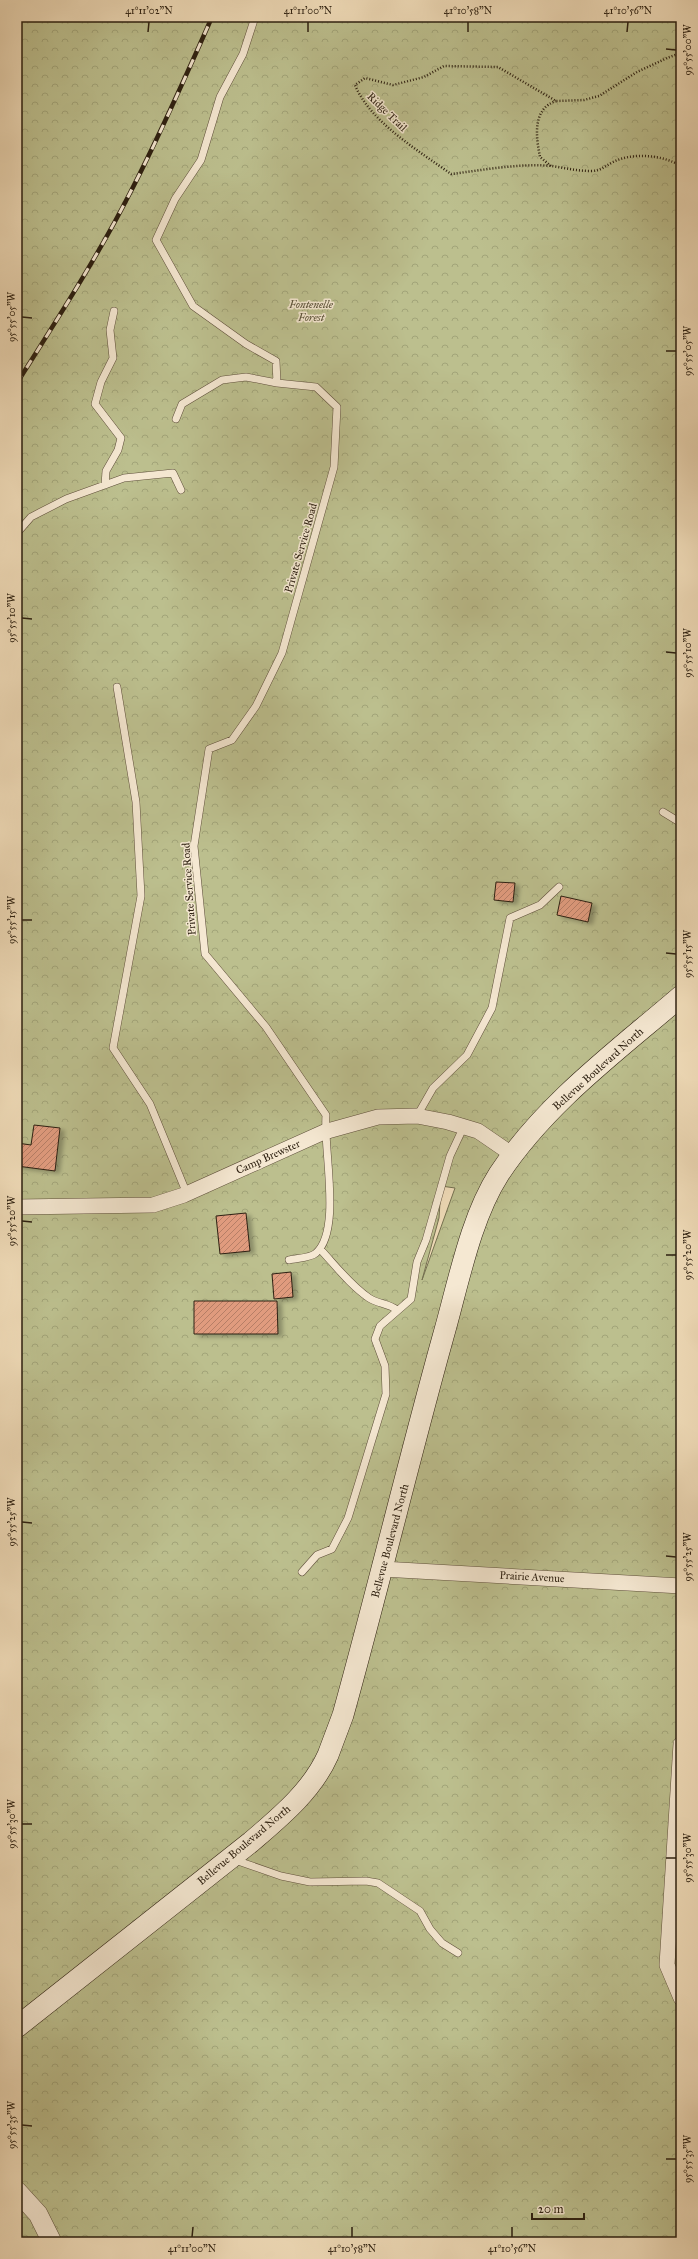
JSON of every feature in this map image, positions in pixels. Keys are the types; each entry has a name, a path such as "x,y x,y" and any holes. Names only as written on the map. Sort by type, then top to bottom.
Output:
{"main road":[{"name":"Bellevue Boulevard North","path":"17,2027 231,1858 284,1814 307,1788 327,1756 343,1715 439,1352 474,1231 498,1176 513,1155 572,1090 681,996"}],"street":[{"name":"Camp Brewster","path":"17,1207 153,1205 187,1194 324,1132 378,1117 417,1116 464,1126 478,1131 513,1155"},
{"name":"Prairie Avenue","path":"382,1569 681,1586"},
{"path":"681,1744 667,1965 681,1998"},
{"path":"17,2191 38,2214 52,2242"}],"lane":[{"path":"176,419 182,404 222,380 246,377 277,383 276,361 246,344 193,306 156,240 175,199 201,160 220,97 243,54 255,17"},
{"path":"105,485 106,471 118,450 121,438 95,404 101,382 114,358 110,330 114,311"},
{"name":"Private Service Road","path":"277,383 316,388 337,407 334,467 282,653 256,706 232,740 209,749 194,846 205,954 266,1027 326,1115 324,1132"},
{"path":"17,533 31,517 66,499 124,478 173,473 181,490"},
{"path":"117,687 136,802 141,896 113,1048 150,1104 187,1194"},
{"path":"663,812 681,823"},
{"path":"417,1116 433,1088 467,1055 492,1008 510,918 540,905 559,887"},
{"path":"302,1572 317,1555 332,1549 348,1518 386,1394 385,1366 375,1339 380,1326 411,1298 417,1262 426,1240 450,1156 464,1126"},
{"path":"289,1260 315,1254 325,1242 330,1206 324,1132"},
{"path":"320,1249 355,1287 370,1299 390,1304 397,1310"},
{"path":"231,1858 281,1876 310,1882 366,1881 378,1883 420,1911 430,1929 442,1943 458,1953"}],"path":[{"path":"552,166 540,157 537,140 539,115 549,104 556,101 584,100 599,96 637,72 681,53"},
{"name":"Ridge Trail","path":"556,101 498,67 444,66 424,77 394,85 365,78 355,85 360,97 395,133 451,174 504,167 552,166 566,170 592,171 603,169 613,162 623,158 639,156 664,158 681,166"}],"green space":[{"name":"Fontenelle Forest","path":"17,17 681,17 681,2214 675,2242 17,2242","holes":["441,1186 455,1188 422,1280 439,1218"]}],"building":[{"path":"496,882 515,883 513,902 494,900"},
{"path":"561,896 592,903 588,922 557,915"},
{"path":"34,1125 60,1128 55,1171 17,1166 17,1143 31,1145"},
{"path":"246,1213 250,1251 220,1254 216,1216"},
{"path":"291,1272 293,1297 274,1299 272,1274"},
{"path":"194,1301 277,1301 278,1334 194,1334"}],"railway":[{"path":"17,383 76,289 117,217 141,171 183,83 212,17"}]}
